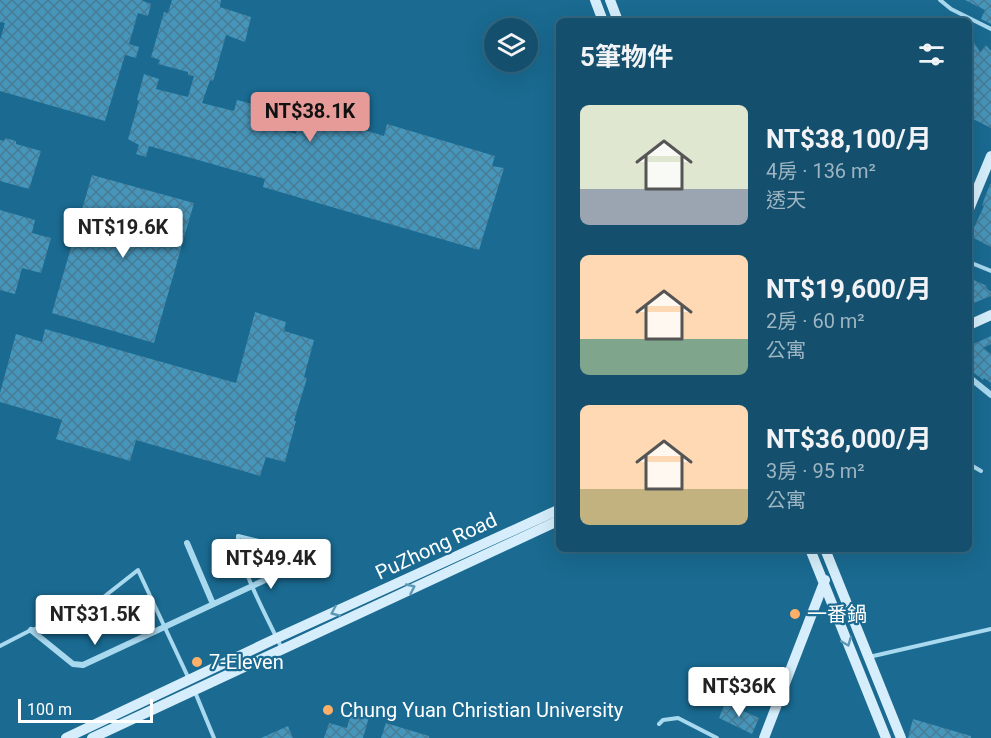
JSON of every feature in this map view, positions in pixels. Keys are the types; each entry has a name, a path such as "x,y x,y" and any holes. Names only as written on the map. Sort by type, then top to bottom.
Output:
{"street":[{"path":"595,0 602,18"},
{"path":"610,0 617,18"},
{"path":"972,202 991,156"},
{"path":"972,324 991,315"},
{"path":"972,379 991,395"},
{"name":"PuZhong Road","path":"92,738 192,686 277,638 556,511"},
{"name":"PuZhong Road","path":"66,738 282,650 346,618 556,522"},
{"path":"187,543 213,604"},
{"path":"811,552 886,738"},
{"path":"826,552 901,738"},
{"path":"764,738 835,552"},
{"path":"31,630 74,664 83,665 280,573"}],"lane":[{"path":"940,0 951,9 969,18"},
{"path":"972,20 991,29"},
{"path":"972,263 991,271"},
{"path":"972,466 981,471"},
{"path":"282,650 252,586 237,544 237,536 297,550"},
{"path":"0,646 31,630 77,618 138,570 214,738"},
{"path":"868,657 991,629"},
{"path":"659,724 663,720 678,718 717,738"}],"building":[{"path":"0,0 141,0 151,4 148,16 138,13 129,44 139,47 136,58 125,55 105,121 0,91 0,40 5,23 0,22"},
{"path":"172,0 221,0 220,7 251,17 245,42 226,35 213,81 210,80 202,103 234,111 237,100 286,113 281,130 296,134 302,111 384,136 387,124 495,156 492,166 504,168 479,250 263,187 265,179 149,146 146,157 136,154 139,145 128,139 144,74 159,79 156,89 188,97 194,76 188,75 188,72 158,64 160,60 151,57 164,12 168,13"},
{"path":"965,0 991,0 991,24 981,19 985,10"},
{"path":"972,40 980,52 986,45 991,51 991,128 972,118"},
{"path":"5,138 16,141 16,144 41,151 29,189 0,181 0,140 4,141"},
{"path":"92,175 194,203 154,343 52,313"},
{"path":"991,184 991,247 972,237 972,232 984,206 982,205"},
{"path":"0,210 35,220 32,233 51,238 41,273 22,268 15,294 0,290"},
{"path":"972,279 987,286 991,296 972,304"},
{"path":"255,312 286,322 284,331 314,340 304,377 307,378 285,462 266,457 260,476 136,440 130,461 56,439 62,420 0,402 0,393 16,334 42,342 45,329 236,383"},
{"path":"991,336 991,344 983,348 991,354 991,383 972,371 972,345"},
{"path":"725,703 759,718 752,734 719,718"},
{"path":"351,712 369,717 363,738 324,738 329,723 347,728"},
{"path":"913,719 971,736 971,738 908,738"},
{"path":"386,723 429,736 429,738 381,738"},
{"path":"288,726 293,738 261,738"}],"place":[{"name":"一番鍋","path":"795,614"},
{"name":"7-Eleven","path":"197,662"},
{"name":"Chung Yuan Christian University","path":"328,710"}]}
